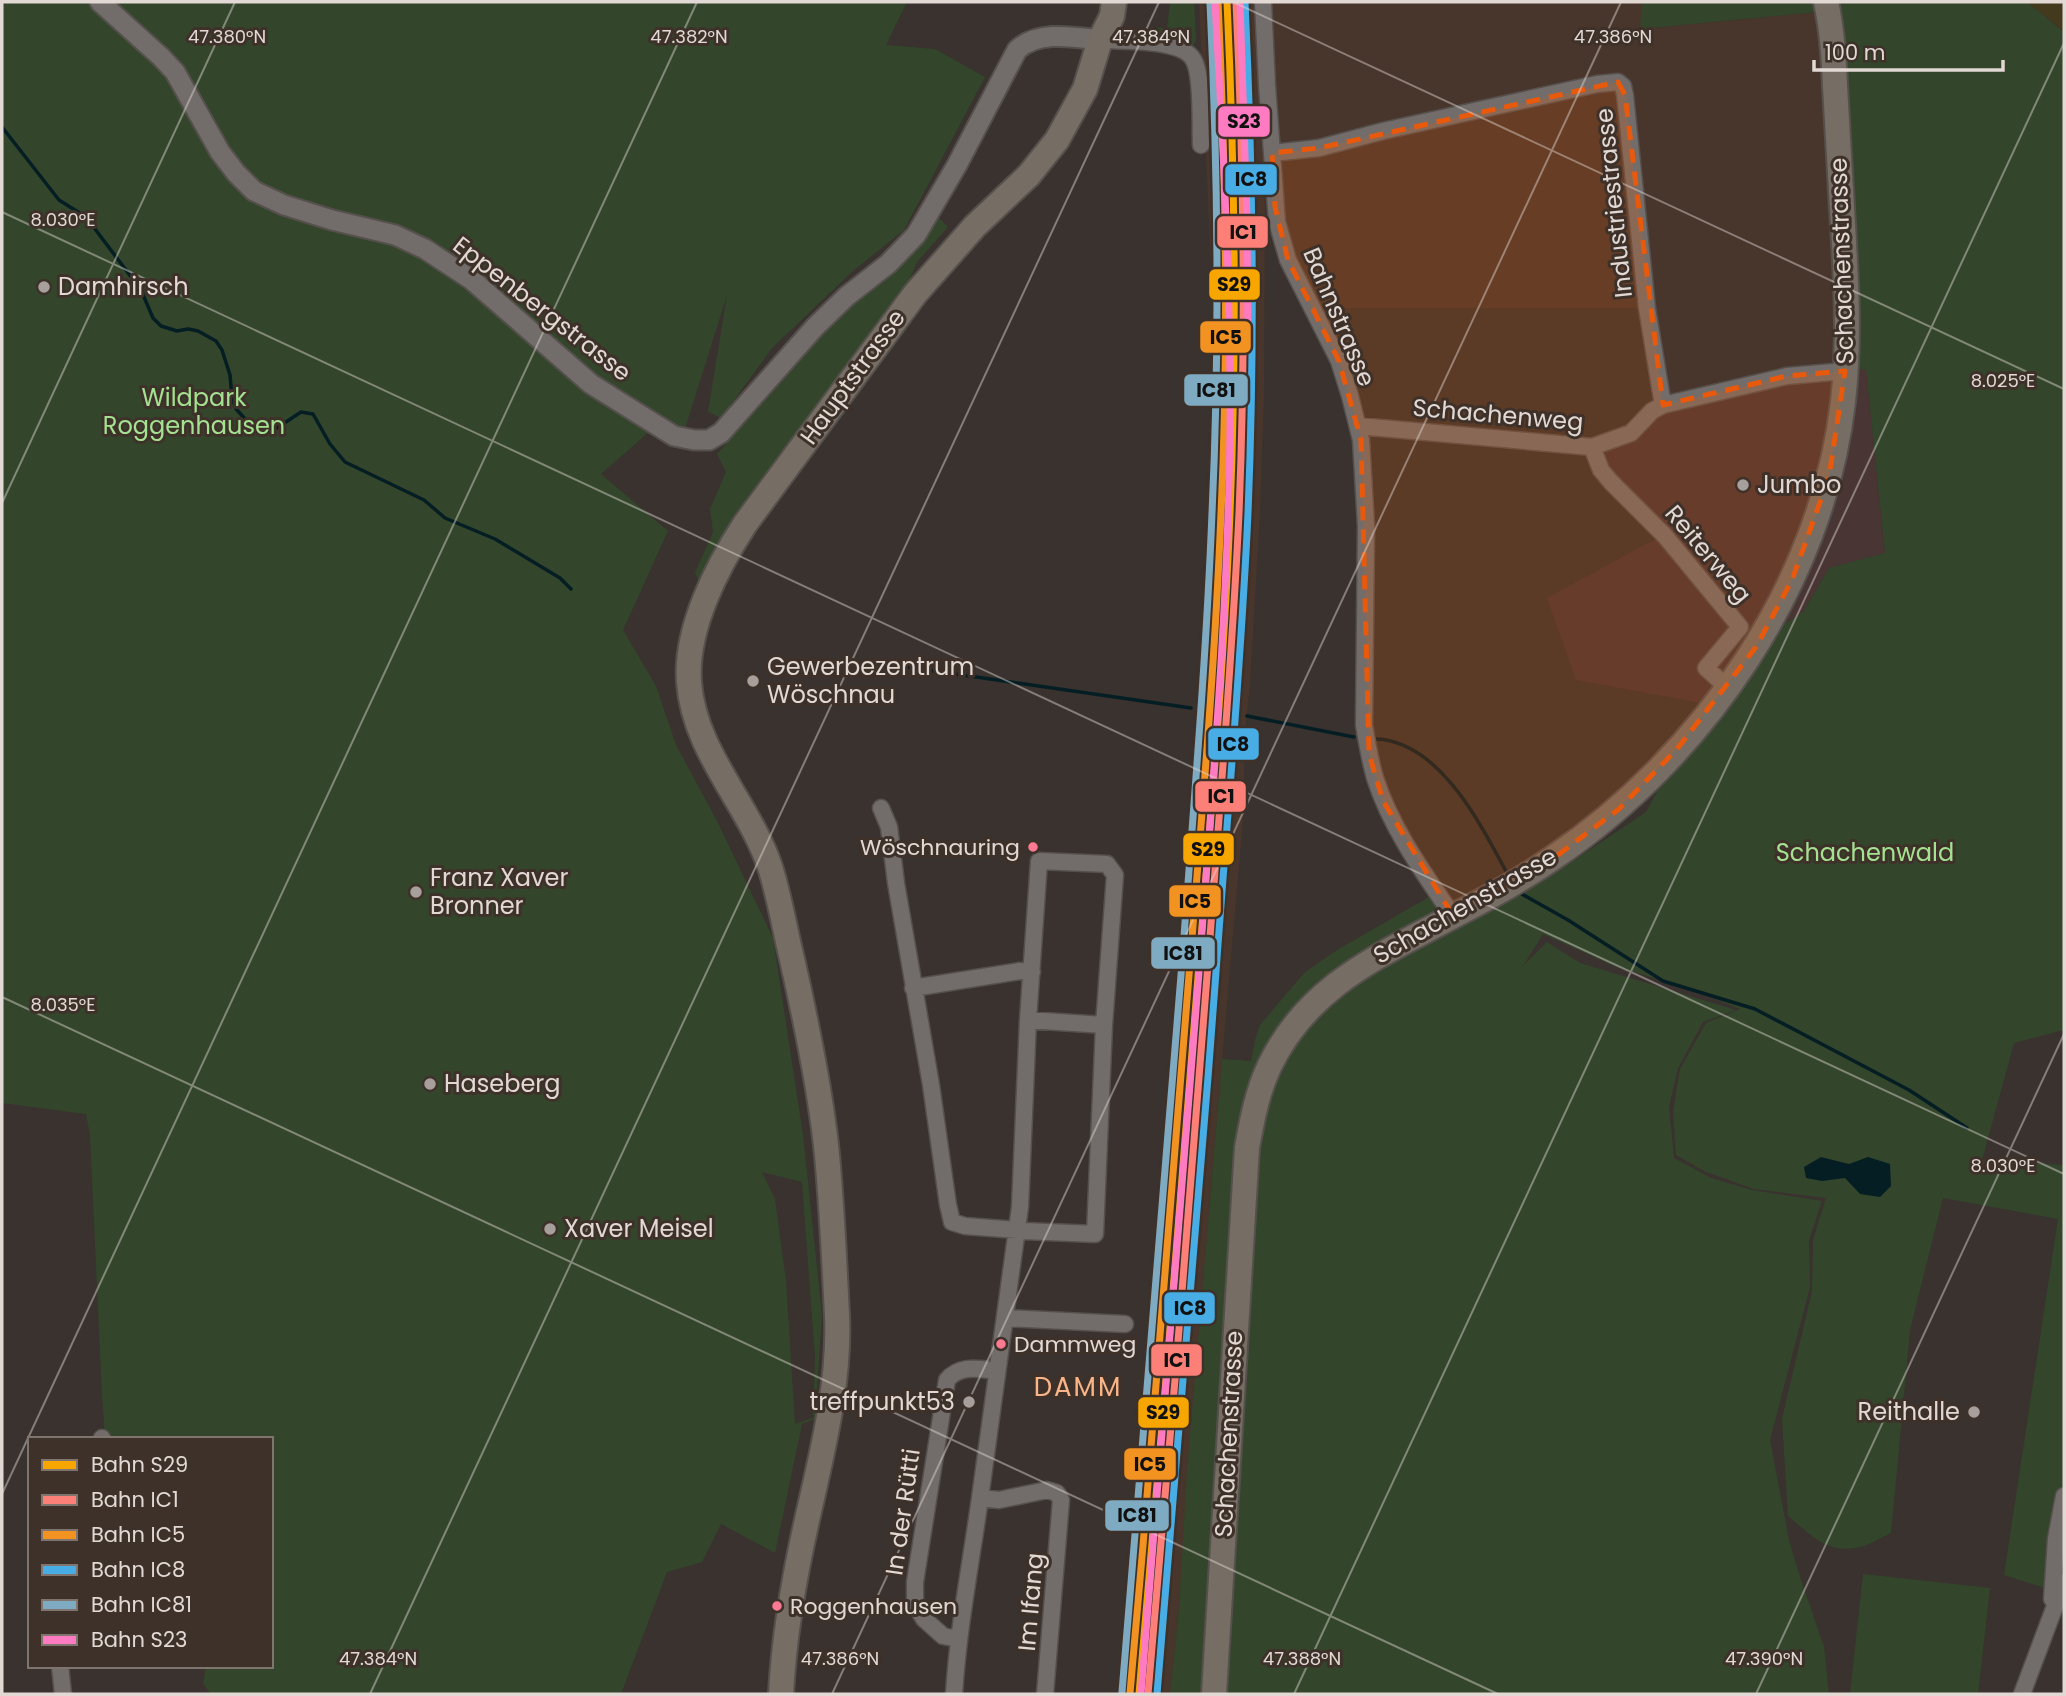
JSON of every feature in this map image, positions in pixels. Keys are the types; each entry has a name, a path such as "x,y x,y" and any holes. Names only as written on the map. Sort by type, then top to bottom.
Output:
{"main road":[{"name":"Hauptstrasse","path":"1100,2 1100,40"},
{"name":"Hauptstrasse","path":"781,1694 789,1608 835,1381 837,1320 831,1205 825,1143 808,1031 770,867 760,842 708,751 692,706 689,662 695,630 722,562 745,524 915,293 975,226 1029,175 1057,140 1085,89 1100,40 1108,27 1114,2"},
{"name":"Schachenstrasse","path":"1214,1694 1247,1148 1255,1106 1279,1049 1299,1020 1324,994 1356,969 1554,858 1619,809 1697,727 1728,688 1775,613 1792,580 1814,524 1829,477 1837,438 1848,318 1834,65 1826,2"}],"street":[{"name":"Eppenbergstrasse","path":"100,2 175,72 220,152 254,191 284,205 395,235 425,249 472,280 591,384 674,436 694,440 709,440 721,433 815,327 847,296 888,264 916,234 957,165 1017,50 1035,39 1070,36 1100,40"},
{"name":"Bahnstrasse","path":"1263,2 1275,207 1288,260 1339,362 1358,426 1364,466 1364,725 1375,778 1390,814 1453,916"},
{"path":"1100,40 1172,46 1190,55 1198,70 1201,145"},
{"name":"Industriestrasse","path":"1272,153 1319,148 1383,131 1597,84 1618,82 1623,86 1626,95 1647,308 1663,405"},
{"path":"1663,405 1787,376 1845,370"},
{"name":"Schachenweg","path":"1358,426 1592,447 1631,433 1652,411 1663,405"},
{"name":"Reiterweg","path":"1592,447 1601,470 1665,536 1740,627 1706,668 1728,688"},
{"path":"881,808 889,827 948,1205 953,1222 965,1226 1017,1230 1095,1234 1104,1026 1115,875 1107,864 1040,861 1028,1020 1020,1207 1017,1230 1005,1318 997,1371 981,1497 960,1639 954,1694"},
{"path":"913,988 1020,971 1032,972"},
{"path":"1028,1020 1104,1026"},
{"path":"1005,1318 1125,1324"},
{"name":"In der Rütti","path":"960,1639 943,1636 924,1619 915,1604 915,1581 947,1380 953,1373 968,1368 997,1371"},
{"name":"Im Ifang","path":"981,1497 999,1500 1047,1490 1057,1493 1062,1500 1045,1694"},
{"path":"2051,1612 2056,1539 2064,1496"},
{"path":"2021,1694 2064,1582"},
{"path":"60,1668 63,1694"}],"highlighted area":[{"path":"1618,82 1625,95 1663,405 1787,376 1845,371 1829,477 1792,580 1756,647 1677,749 1619,809 1554,858 1453,916 1383,801 1369,754 1361,440 1339,361 1288,260 1275,207 1272,153 1319,148"}],"shaded area":[{"path":"1199,2 1254,2 1265,178 1264,396 1260,512 1244,743 1244,808 1170,1694 1125,1694 1207,641 1212,483 1212,287"},
{"path":"1263,2 1642,2 1641,29 1828,11 1845,371 1663,405 1647,308 1312,308 1288,260"},
{"path":"1866,368 1885,554 1829,568 1803,612 1772,632 1726,704 1696,702 1576,680 1547,598 1665,536 1626,495 1592,447 1652,411 1787,376"}],"green space":[{"name":"Wildpark Roggenhausen","path":"2,2 907,2 886,45 935,49 985,77 904,230 854,270 772,348 721,418 708,412 727,295 684,432 650,431 601,474 668,531 623,630 656,686 676,745 717,821 773,938 803,1135 822,1315 815,1419 802,1424 775,1553 721,1524 702,1562 667,1572 621,1694 211,1694 203,1684 206,1668 273,1668 273,1437 105,1437 90,1135 86,1114 2,1103","holes":["762,1172 802,1182 815,1357 813,1418 795,1424 786,1281 775,1199"]},
{"path":"1170,2 1194,2 1196,40 1192,48 1158,39 1156,27 1167,29"},
{"name":"Schachenwald","path":"1642,2 2027,2 2064,32 2064,1030 2014,1043 1982,1160 2064,1165 2064,1483 2045,1588 2004,1575 2058,1219 1943,1198 1910,1330 1891,1533 1864,1546 1849,1549 1821,1542 1788,1516 1782,1419 1812,1291 1813,1240 1826,1198 1754,1189 1706,1172 1676,1155 1673,1112 1680,1069 1706,1023 1740,1009 1694,990 1614,966 1543,934 1523,966 1547,942 1580,963 1736,1010 1703,1022 1678,1068 1669,1107 1674,1158 1711,1178 1752,1190 1822,1201 1809,1240 1810,1287 1770,1440 1789,1540 1824,1647 1829,1694 1222,1694 1262,1106 1284,1052 1344,981 1539,884 1646,812 1661,785 1726,704 1772,632 1803,612 1829,568 1885,553 1866,369 1845,371 1828,11 1640,29"},
{"path":"938,217 948,227 917,262 909,281 743,508 700,584 695,573 713,532 710,509 726,472 717,454 846,309 913,253"},
{"path":"1429,897 1435,898 1439,910 1268,1051 1208,1694 1170,1694 1222,1059 1251,1061 1260,1025 1304,973 1337,950"},
{"path":"1863,1574 1990,1588 1978,1694 1850,1694"}],"sand":[{"path":"2027,2 2064,2 2064,32 2060,28"}],"water":[{"path":"1821,1157 1849,1164 1868,1157 1890,1164 1891,1186 1880,1197 1860,1194 1845,1178 1822,1181 1806,1178 1804,1167"}],"waterway":[{"path":"2,127 59,200 86,217 141,290 153,318 161,326 177,331 198,331 216,341 222,350 230,375 236,409 247,421 264,429 277,428 301,412 313,414 330,444 345,462 424,500 445,518 495,539 560,578 571,589"},
{"path":"872,662 1191,708"},
{"path":"1247,716 1354,737"},
{"path":"1376,739 1399,743 1420,754 1439,770 1472,811 1508,875"},
{"path":"1520,893 1568,920 1663,981 1755,1009 1909,1090 1967,1128"}],"rail line":[{"name":"S23","path":"1141,1694 1219,700 1229,496 1229,321 1215,2"},
{"name":"IC5","path":"1130,1693 1204,794 1218,569 1226,322 1225,194 1218,2"},
{"name":"S29","path":"1139,1694 1221,682 1227,569 1234,321 1232,130 1227,2"},
{"name":"IC1","path":"1148,1694 1201,1055 1236,569 1243,321 1241,130 1236,2"},
{"name":"S23","path":"1240,2 1248,346"},
{"name":"IC8","path":"1157,1694 1202,1153 1245,570 1252,321 1250,130 1245,2"},
{"name":"IC81","path":"1122,1692 1182,963 1209,569 1215,449 1217,322 1215,131 1210,3"}],"place":[{"name":"Damhirsch","path":"44,287"},
{"name":"Jumbo","path":"1743,485"},
{"name":"Gewerbezentrum Wöschnau","path":"753,681"},
{"name":"Wöschnauring","path":"1033,847"},
{"name":"Franz Xaver Bronner","path":"416,892"},
{"name":"Haseberg","path":"430,1084"},
{"name":"Xaver Meisel","path":"550,1229"},
{"name":"Dammweg","path":"1001,1344"},
{"name":"treffpunkt53","path":"969,1402"},
{"name":"Reithalle","path":"1974,1412"},
{"name":"Roggenhausen","path":"777,1606"}],"district":[{"name":"DAMM","path":"1078,1387"}]}
